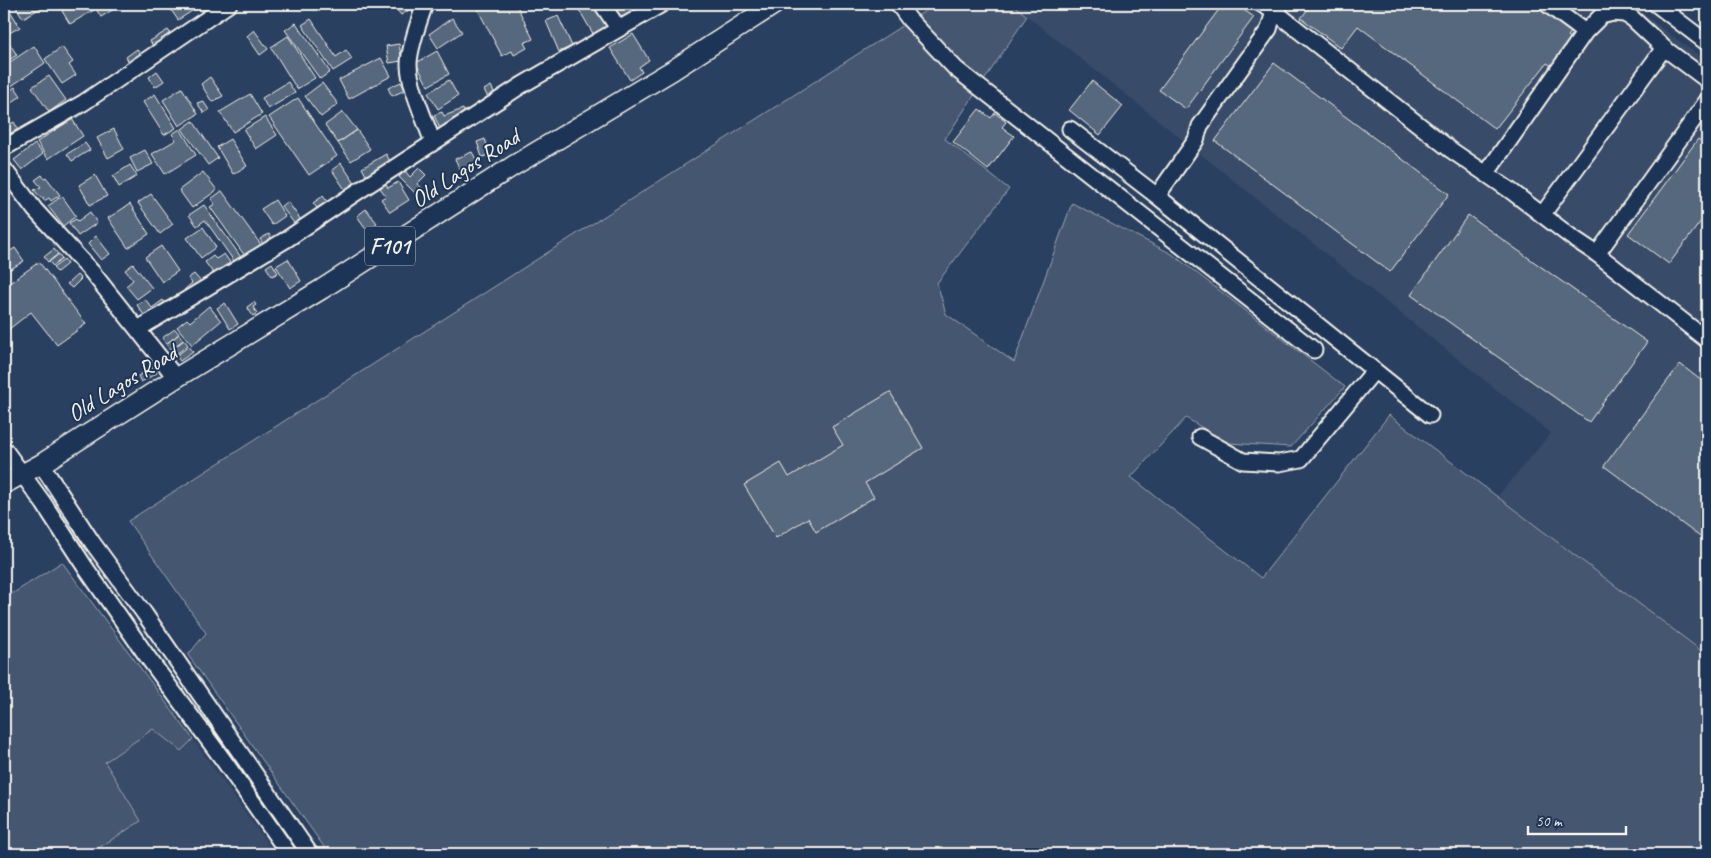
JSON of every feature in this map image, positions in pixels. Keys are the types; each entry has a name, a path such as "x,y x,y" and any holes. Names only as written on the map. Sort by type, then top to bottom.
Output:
{"main road":[{"name":"Old Lagos Road","path":"4,484 41,464 176,378 322,289 513,166 673,70 775,4"}],"street":[{"path":"4,148 83,103 230,4"},
{"path":"425,4 418,22 409,64 415,93 434,143"},
{"path":"602,4 618,28"},
{"path":"138,329 287,239 522,86 618,28 662,4"},
{"path":"898,4 909,19 956,68 1314,350"},
{"path":"1547,4 1584,32"},
{"path":"1656,4 1707,43"},
{"path":"1272,6 1397,109 1597,254 1707,340"},
{"path":"1157,196 1196,140 1200,126 1269,29 1272,6"},
{"path":"1486,174 1584,32 1601,16 1613,12 1632,18 1664,48 1707,80"},
{"path":"1542,215 1664,48"},
{"path":"1597,254 1707,101"},
{"path":"1070,129 1157,196 1430,415"},
{"path":"4,169 35,210 92,272 176,378"},
{"path":"1200,437 1243,461 1279,463 1301,459 1374,371"},
{"path":"4,449 44,504 138,644 224,761 289,854"},
{"path":"41,464 92,542 144,613 310,854"}],"shaded area":[{"path":"936,4 1012,4 1027,16 945,139 1009,189 937,283 946,314 1014,362 1072,203 1172,254 1345,387 1291,447 1228,443 1186,418 1131,477 1261,578 1389,415 1707,655 1707,854 329,854 188,655 206,633 128,521"},
{"path":"1012,4 1630,4 1707,62 1707,655 1497,497 1551,433"},
{"path":"62,562 193,739 181,751 153,729 105,762 141,821 89,854 4,854 4,599"},
{"path":"153,729 181,750 193,739 275,854 89,854 140,821 105,762"}],"building":[{"path":"4,4 6,4 20,27 4,36"},
{"path":"14,4 48,4 23,18"},
{"path":"73,4 90,4 94,10 70,24 62,11"},
{"path":"93,4 122,4 101,17"},
{"path":"167,4 191,4 195,9 178,20"},
{"path":"392,4 413,4 415,6 401,15"},
{"path":"475,4 516,4 533,39 524,43 527,48 514,55 512,51 502,56"},
{"path":"586,4 596,4 603,16 601,18 608,29 595,37 578,8"},
{"path":"604,4 649,4 618,24"},
{"path":"1223,4 1235,4 1254,17 1186,109 1159,90"},
{"path":"1312,4 1536,4 1572,31 1568,36 1574,40 1553,67 1547,63 1495,129 1358,26 1341,48 1301,18"},
{"path":"558,16 572,46 559,52 546,21"},
{"path":"452,18 462,32 438,48 429,34"},
{"path":"311,19 336,57 346,50 352,59 333,71 302,25"},
{"path":"296,23 330,72 320,79 285,30"},
{"path":"168,30 173,37 155,49 150,41"},
{"path":"254,30 268,49 260,55 247,36"},
{"path":"633,34 649,60 639,67 642,72 630,80 610,48"},
{"path":"288,36 315,78 297,89 271,47"},
{"path":"7,40 17,55 4,63 4,43"},
{"path":"399,44 402,61 389,63 386,46"},
{"path":"34,46 45,63 4,91 4,66"},
{"path":"62,47 73,62 69,65 76,75 62,84 45,59"},
{"path":"137,49 142,57 131,65 126,57"},
{"path":"437,51 449,74 428,86 416,63"},
{"path":"381,58 391,76 349,99 339,80"},
{"path":"1274,63 1449,194 1390,272 1215,141"},
{"path":"157,71 164,81 155,87 149,77"},
{"path":"49,76 66,100 49,112 32,87"},
{"path":"210,77 223,96 212,102 201,84"},
{"path":"449,80 458,96 438,109 428,93"},
{"path":"1092,81 1123,106 1100,135 1069,110"},
{"path":"288,82 295,93 268,109 262,98"},
{"path":"401,82 405,90 392,96 388,88"},
{"path":"322,83 338,104 321,117 305,96"},
{"path":"491,86 497,98 490,101 484,90"},
{"path":"15,87 21,96 4,108 4,95"},
{"path":"182,88 198,114 179,126 163,100"},
{"path":"155,94 176,128 164,135 143,102"},
{"path":"250,94 262,114 233,132 220,112"},
{"path":"298,98 337,156 309,175 269,117"},
{"path":"203,101 209,110 204,113 197,103"},
{"path":"463,109 467,118 440,129 434,115 442,112 444,116"},
{"path":"979,109 991,118 995,113 1006,122 1002,127 1014,136 988,170 953,142"},
{"path":"343,112 357,130 338,143 325,125"},
{"path":"265,117 277,135 256,149 244,130"},
{"path":"72,119 83,136 48,159 37,142"},
{"path":"193,121 218,158 208,165 182,129"},
{"path":"14,122 18,129 9,134 5,127"},
{"path":"114,129 124,149 108,158 97,138"},
{"path":"180,129 196,155 165,174 152,154 176,140 172,134"},
{"path":"357,130 370,149 351,161 338,143"},
{"path":"230,139 247,166 233,174 217,147"},
{"path":"485,139 490,155 482,157 477,142"},
{"path":"1698,139 1707,146 1707,213 1669,264 1628,234"},
{"path":"85,143 90,150 72,161 67,154"},
{"path":"35,144 43,154 22,170 14,160"},
{"path":"145,150 153,164 137,172 130,158"},
{"path":"472,152 478,163 461,171 455,159"},
{"path":"386,154 391,163 367,177 362,168"},
{"path":"341,163 356,185 346,191 332,170"},
{"path":"130,165 137,176 119,187 113,176"},
{"path":"419,168 426,175 417,184 422,188 416,194 399,177 405,171 410,177"},
{"path":"203,172 217,190 192,208 179,190"},
{"path":"42,175 44,178 46,177 60,195 51,201 49,198 44,201 43,197 41,198 34,190 41,187 35,180"},
{"path":"95,175 107,196 90,205 79,185"},
{"path":"398,182 409,200 390,212 381,199 386,196 380,188 386,184 388,188"},
{"path":"222,191 261,245 245,256 210,207 215,204 211,199"},
{"path":"151,194 173,224 160,234 138,203"},
{"path":"62,196 76,216 63,226 48,206"},
{"path":"323,196 329,205 320,212 313,203"},
{"path":"275,200 285,216 272,225 261,209"},
{"path":"288,202 303,223 297,227 281,206"},
{"path":"130,204 149,234 128,248 108,218"},
{"path":"204,205 243,260 236,264 205,220 197,226 189,215"},
{"path":"366,209 377,223 367,230 357,216"},
{"path":"90,212 97,223 78,236 69,223 76,219 78,221"},
{"path":"1468,215 1647,342 1589,422 1411,295"},
{"path":"203,227 216,247 201,258 187,238"},
{"path":"269,234 274,243 265,248 260,239"},
{"path":"96,236 110,254 101,260 88,244"},
{"path":"161,246 178,271 162,282 145,257"},
{"path":"15,248 24,261 4,273 4,255"},
{"path":"54,249 58,254 48,262 44,257"},
{"path":"59,254 62,259 53,266 49,262"},
{"path":"224,254 232,265 216,277 205,262 213,256 216,259"},
{"path":"288,259 301,281 290,288 276,266"},
{"path":"64,260 67,264 57,272 53,268"},
{"path":"39,262 86,324 57,345 31,312 4,333 4,287"},
{"path":"272,263 278,273 272,276 266,267"},
{"path":"133,264 152,288 137,299 126,286 133,280 125,270"},
{"path":"194,274 203,284 188,295 184,290 192,283 188,278"},
{"path":"77,275 81,279 72,288 67,284"},
{"path":"145,299 152,308 163,300 168,308 148,321 137,305"},
{"path":"254,302 256,305 253,307 257,313 253,316 247,307"},
{"path":"225,303 238,324 230,329 217,308"},
{"path":"209,306 221,321 192,345 177,327 187,319 190,322"},
{"path":"175,329 179,334 166,344 162,338"},
{"path":"179,334 183,340 170,350 166,344"},
{"path":"184,340 188,345 175,355 171,350"},
{"path":"189,346 193,352 180,361 176,356"},
{"path":"1680,364 1707,385 1707,542 1604,466"},
{"path":"153,367 157,373 141,382 138,376"},
{"path":"890,392 923,448 865,483 874,497 816,532 808,518 776,538 744,485 781,463 789,477 843,445 832,427"}]}
